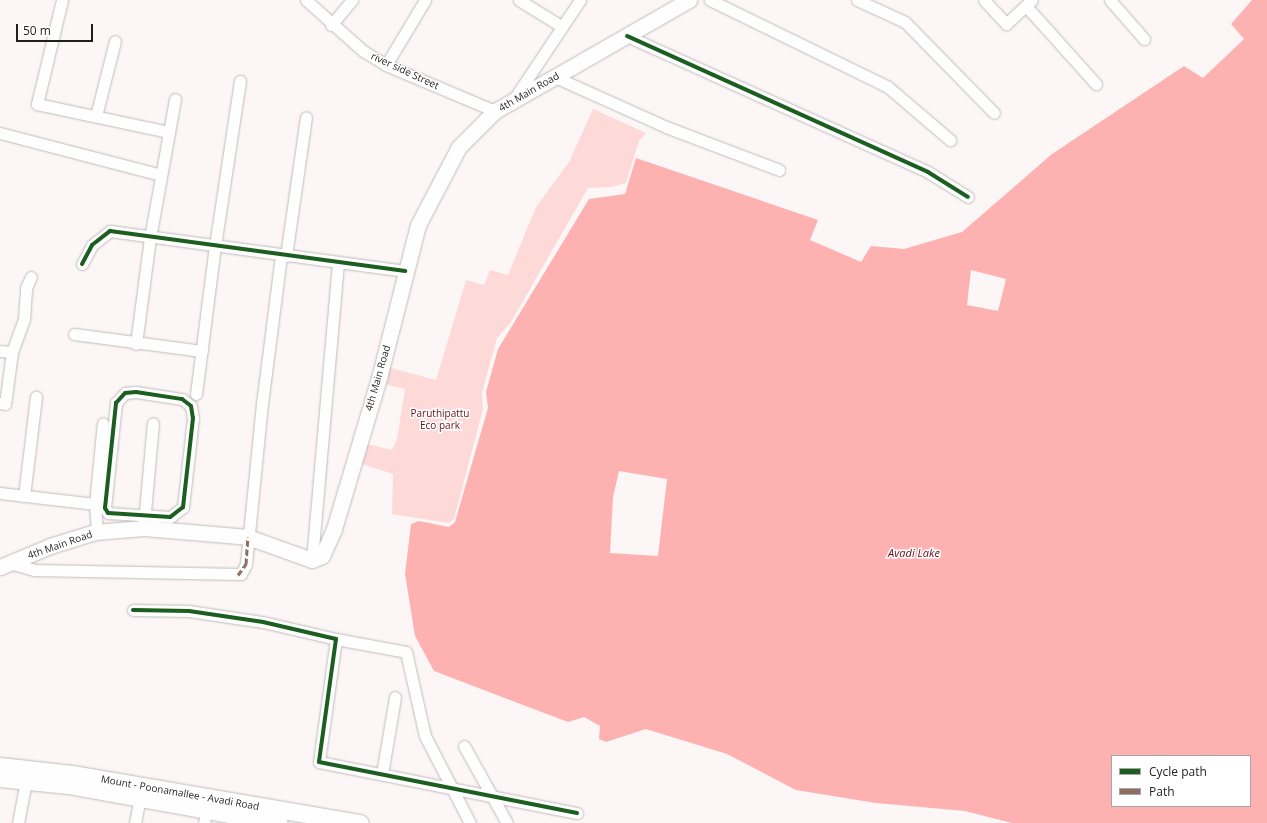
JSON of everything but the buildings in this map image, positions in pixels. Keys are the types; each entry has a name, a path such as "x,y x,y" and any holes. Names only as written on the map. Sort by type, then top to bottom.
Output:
{"main road":[{"name":"4th Main Road","path":"5,565 50,546 98,532 144,522 248,537 312,560 322,556 334,529 379,378 405,271 418,225 459,147 495,111 689,0"},
{"name":"Mount - Poonamallee - Avadi Road","path":"0,766 72,774 141,792 206,817 279,823"},
{"name":"Mount - Poonamallee - Avadi Road","path":"0,778 141,792 360,823"}],"street":[{"path":"62,0 37,104 169,132"},
{"name":"river side Street","path":"306,0 331,25 363,51 386,65 495,111"},
{"path":"331,25 352,0"},
{"path":"386,65 425,0"},
{"path":"519,0 561,26"},
{"path":"512,101 561,26 580,0"},
{"path":"710,0 888,87 950,140"},
{"path":"857,0 905,22 994,113"},
{"path":"984,0 1006,24 1029,3 1096,84"},
{"path":"1110,0 1144,39"},
{"path":"627,36 928,172 968,197"},
{"path":"96,116 116,41"},
{"path":"555,77 659,124 779,170"},
{"path":"196,394 215,246 240,81"},
{"path":"136,344 150,238 175,99"},
{"path":"5,565 34,570 238,576 246,564 248,537 283,255 306,117"},
{"path":"0,133 161,175"},
{"path":"82,264 92,245 110,231 150,238 405,271"},
{"path":"312,560 338,262"},
{"path":"0,403 5,404 12,352 24,319 26,288 31,277"},
{"path":"74,334 136,344 202,352"},
{"path":"0,351 12,352"},
{"path":"136,392 182,399 191,406 194,418 183,507 170,517 144,522 108,513 105,508 116,403 125,393 136,392"},
{"path":"24,496 36,397"},
{"path":"98,532 95,504 102,423"},
{"path":"144,522 153,423"},
{"path":"0,493 95,504"},
{"path":"134,610 189,611 263,622 336,640 406,652 425,736 450,788 470,823"},
{"path":"336,640 319,762 577,813"},
{"path":"382,774 395,698"},
{"path":"464,746 507,823"},
{"path":"18,823 26,781"},
{"path":"135,823 141,792"}],"green space":[{"name":"Paruthipattu Eco park","path":"593,109 646,133 639,141 626,183 611,187 588,188 511,322 497,338 482,393 483,409 454,519 449,523 392,514 393,474 362,464 367,444 392,450 397,439 405,389 383,384 387,367 436,380 466,280 484,285 490,270 508,275 536,207 569,162"}],"water":[{"name":"Avadi Lake","path":"1252,0 1267,0 1267,823 1012,823 965,811 876,803 796,790 727,754 646,729 606,742 599,739 600,726 584,717 568,722 434,671 415,636 405,574 411,524 419,521 449,527 455,522 488,408 486,392 498,349 589,199 625,194 636,158 818,220 810,240 861,262 871,246 904,249 962,232 1052,154 1184,66 1203,78 1244,39 1231,24","holes":["971,270 1006,279 998,311 967,305","619,471 667,479 658,556 610,553 613,497"]}],"marked path":[{"path":"238,575 246,564 248,537"}],"cycle path":[{"path":"627,36 928,172 968,197"},
{"path":"82,264 92,245 110,231 405,271"},
{"path":"136,392 182,399 191,406 193,418 183,507 170,517 108,513 105,508 116,403 125,393 136,392"},
{"path":"133,610 189,611 263,622 336,639 319,762 577,813"}]}
